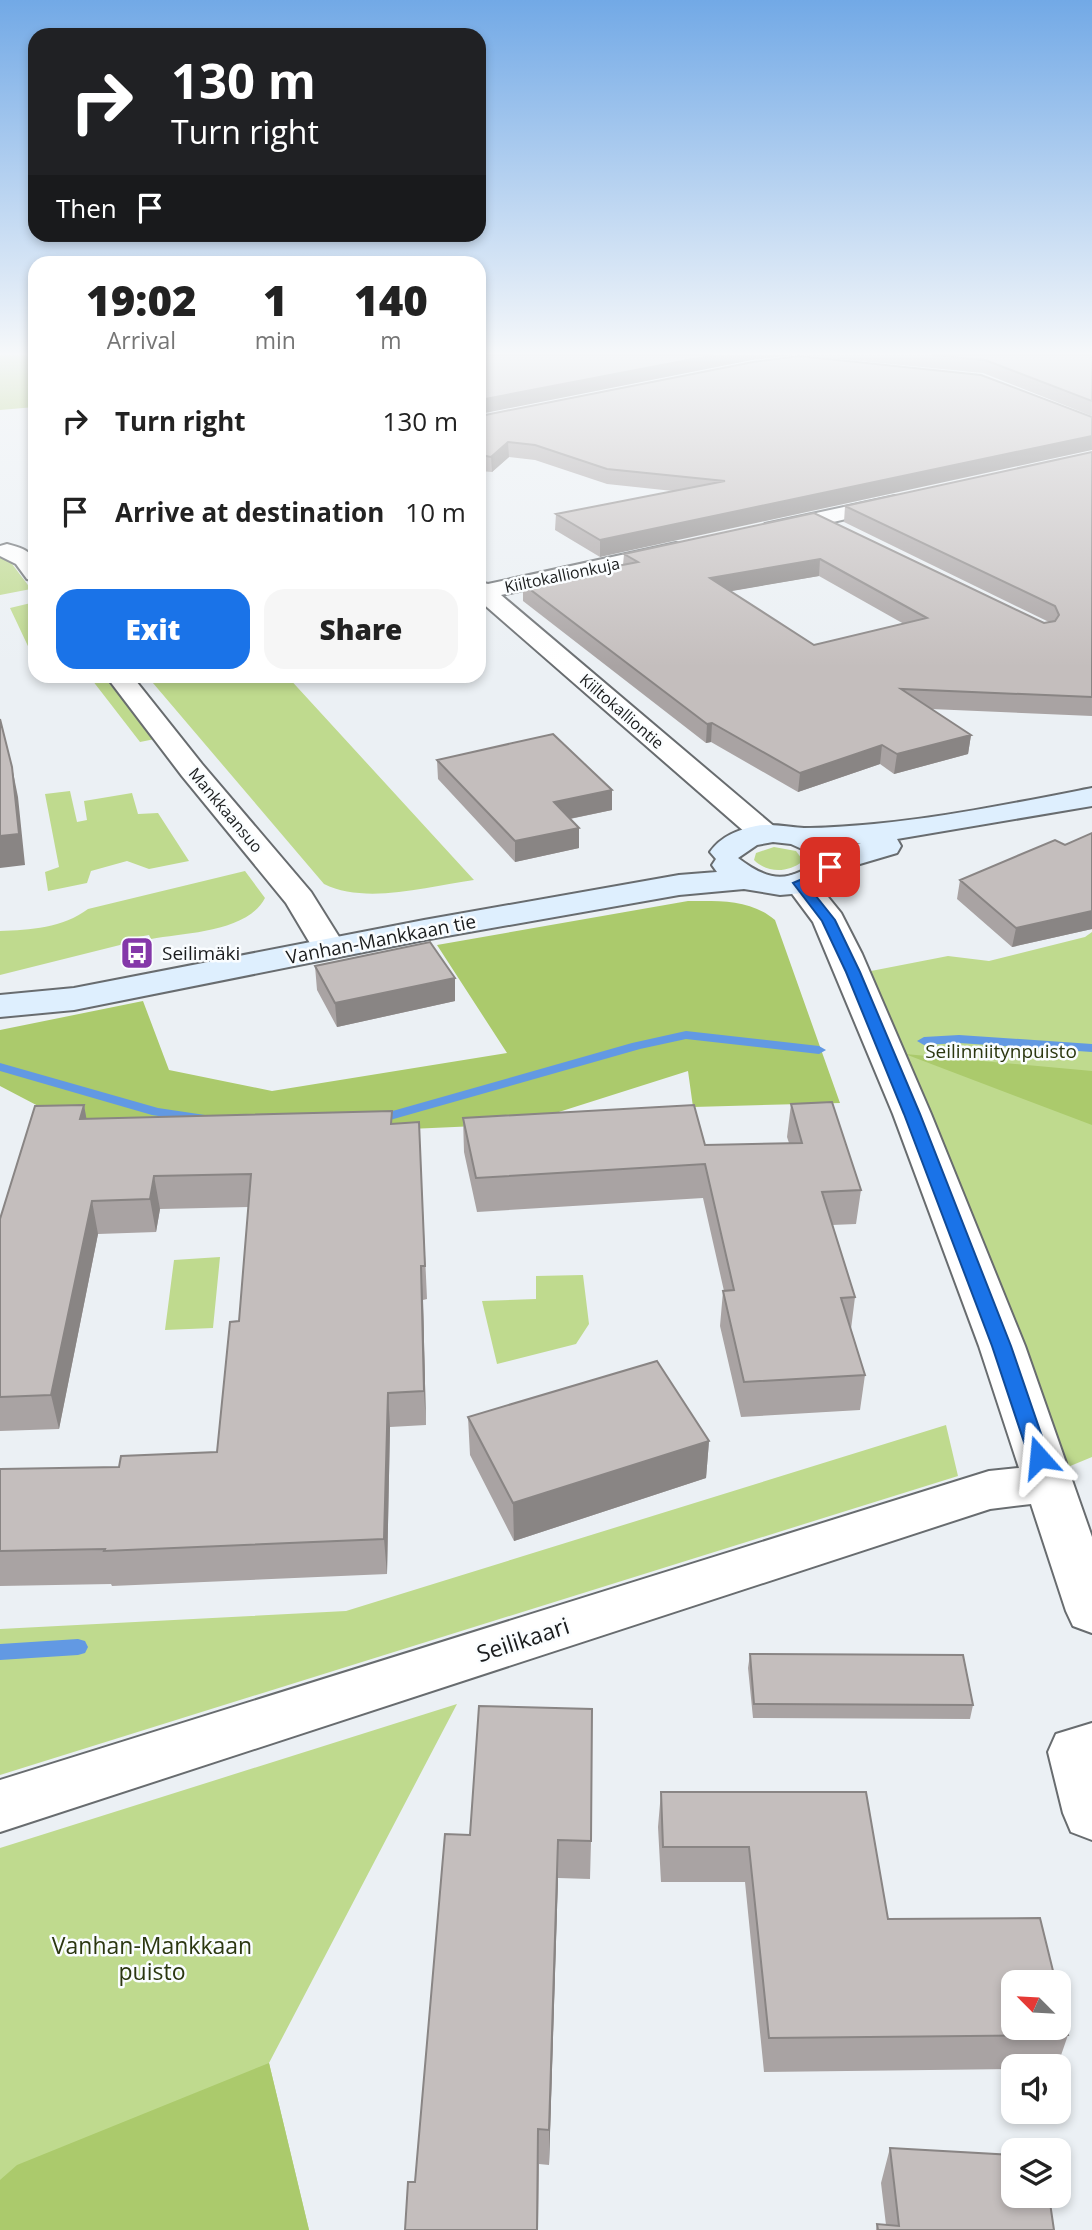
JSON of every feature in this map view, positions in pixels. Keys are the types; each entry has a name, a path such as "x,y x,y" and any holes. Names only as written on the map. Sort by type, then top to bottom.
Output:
{"main road":[{"path":"765,834 802,837 851,836 874,831 925,828 1092,797"},
{"path":"815,875 848,858 894,844 925,828"},
{"name":"Vanhan-Mankkaan tie","path":"8,1004 74,999 323,937 664,867 726,852 734,842 765,834"},
{"path":"802,837 820,846 829,858 815,875"},
{"path":"726,852 728,866 747,879"},
{"name":"Vanhan-Mankkaan tie","path":"323,937 679,885 747,879 770,885 815,875"}],"street":[{"path":"749,534 917,497"},
{"path":"816,519 851,536"},
{"name":"Kiiltokallionkuja","path":"486,590 695,545"},
{"path":"7,551 24,559 28,564"},
{"name":"Kiiltokalliontie","path":"486,595 765,834"},
{"name":"Mankkaansuo","path":"124,683 192,770 300,899 323,937"},
{"path":"815,875 829,920 912,1114 1002,1346 1092,1611"},
{"name":"Seilikaari","path":"0,1806 989,1490 1048,1483"},
{"path":"1092,1748 1076,1752 1092,1813"}],"green space":[{"path":"0,557 9,560 28,585 28,590 0,595"},
{"path":"28,604 28,646 10,608"},
{"path":"94,683 109,683 155,739 140,742"},
{"path":"153,683 293,683 474,880 378,894 341,890 324,884"},
{"path":"70,791 77,822 87,820 84,801 132,793 138,814 158,813 189,861 149,869 127,861 91,871 87,883 48,891 45,872 59,867 45,794"},
{"path":"774,847 796,851 802,862 784,870 777,870 754,860 756,853"},
{"path":"245,871 265,898 257,909 245,918 214,929 181,935 151,939 149,935 127,939 128,943 0,975 0,931 34,929 57,924 88,909"},
{"path":"688,901 723,901 745,905 775,920 840,1103 693,1107 688,1071 521,1124 231,1137 147,1132 42,1108 0,1086 0,1030 143,1001 169,1070 272,1091 507,1053 437,945"},
{"name":"Seilinniitynpuisto","path":"1092,932 1092,1457 1063,1469 871,971 948,956 989,961 1085,937"},
{"path":"905,1054 1092,1071 1092,1125"},
{"path":"220,1257 213,1328 165,1330 174,1260"},
{"path":"583,1275 589,1324 576,1344 497,1364 482,1301 536,1299 536,1276"},
{"path":"946,1425 958,1476 0,1775 0,1629 346,1611"},
{"name":"Vanhan-Mankkaan puisto","path":"457,1704 269,2063 309,2230 0,2230 0,1848"},
{"path":"269,2063 309,2230 0,2230 0,2180 17,2165"}],"building":[{"path":"577,459 983,459 600,540 556,514 725,481 607,469"},
{"path":"1060,459 1092,459 1092,697 901,689 971,735 897,754 882,745 800,773 712,723 707,724 523,584 638,562 624,554 814,513 1044,623 1055,621 1059,615 1055,606 845,506","holes":["820,559 927,618 814,645 710,578"]},
{"path":"0,719 12,767 19,834 0,836"},
{"path":"553,734 612,790 554,802 579,828 515,841 437,760"},
{"path":"1092,833 1092,911 1016,928 960,880 1055,840 1065,845"},
{"path":"430,942 455,978 335,1003 315,966"},
{"path":"832,1102 861,1190 822,1192 855,1297 841,1298 865,1375 744,1382 723,1291 734,1290 705,1164 476,1178 463,1118 694,1105 705,1145 802,1143 791,1104"},
{"path":"84,1105 80,1119 392,1111 391,1124 419,1122 425,1266 421,1266 424,1391 388,1393 384,1539 104,1551 105,1549 0,1551 0,1469 119,1467 121,1456 217,1452 230,1322 239,1321 251,1174 154,1176 150,1199 92,1201 51,1395 0,1397 0,1219 35,1106"},
{"path":"657,1361 709,1441 513,1503 468,1417"},
{"path":"750,1654 963,1655 973,1705 754,1704"},
{"path":"479,1706 592,1709 591,1841 558,1840 549,2130 538,2129 537,2230 405,2230 408,2182 415,2182 445,1834 470,1835"},
{"path":"661,1792 866,1792 888,1919 1040,1918 1053,1970 1001,1970 1001,2036 769,2038 749,1847 663,1847"},
{"path":"890,2148 1001,2154 1001,2208 1051,2208 1054,2230 878,2230 877,2224 899,2226"}],"waterway":[{"path":"376,1116 390,1116 637,1046 686,1035 819,1050"},
{"path":"924,1041 959,1039 1092,1048"},
{"path":"0,1067 157,1112 205,1119"},
{"path":"0,1652 78,1647"}],"place":[{"name":"Seilimäki","path":"137,953"}],"route":[{"path":"830,867 825,874 812,881 800,883 829,920 853,972 912,1114 1002,1346 1039,1457"}]}
